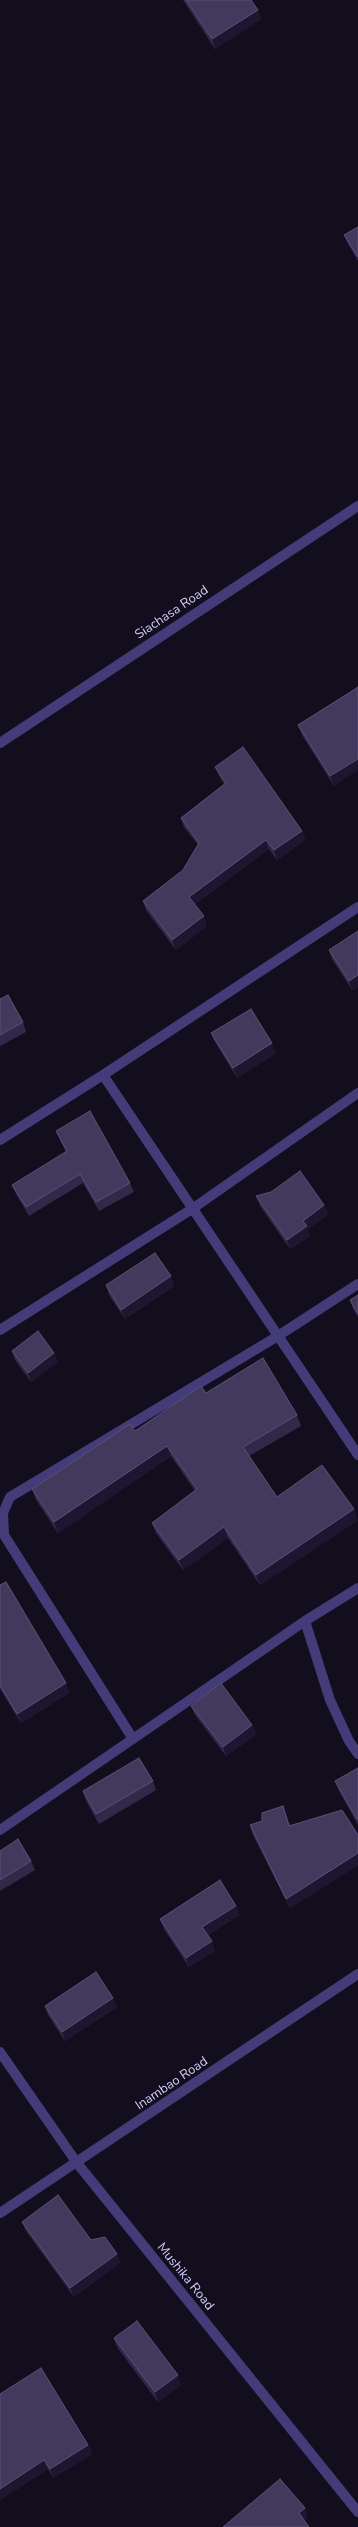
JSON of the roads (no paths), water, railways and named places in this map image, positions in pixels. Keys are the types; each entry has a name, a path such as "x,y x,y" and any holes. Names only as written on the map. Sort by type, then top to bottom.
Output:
{"street":[{"name":"Siachasa Road","path":"0,743 358,506"},
{"path":"0,1140 103,1075 358,907"},
{"path":"103,1075 358,1455"},
{"path":"0,1330 192,1209 358,1093"},
{"path":"133,1739 4,1535 3,1514 10,1497 278,1336 358,1284"},
{"path":"0,1830 305,1621 358,1588"},
{"path":"305,1621 330,1700 349,1741 358,1754"},
{"name":"Inambao Road","path":"0,2213 358,1974"},
{"name":"Mushika Road","path":"0,2052 77,2163 358,2512"}]}
